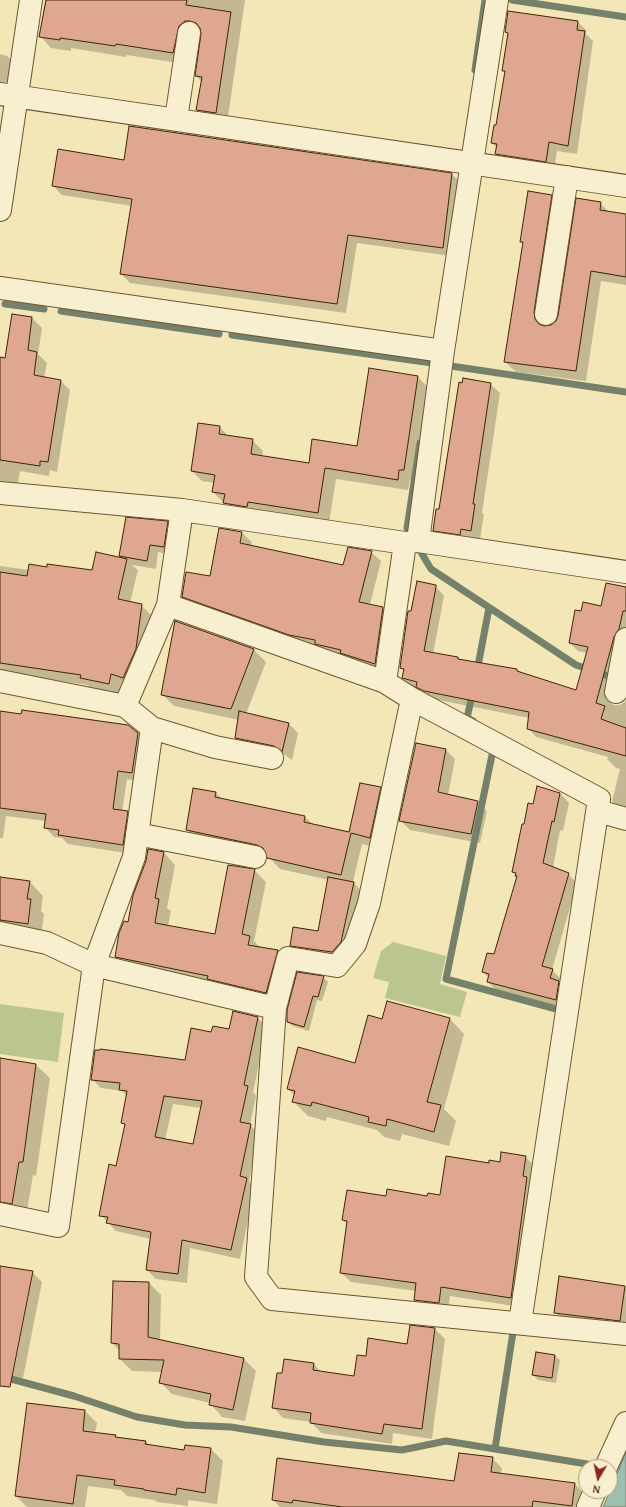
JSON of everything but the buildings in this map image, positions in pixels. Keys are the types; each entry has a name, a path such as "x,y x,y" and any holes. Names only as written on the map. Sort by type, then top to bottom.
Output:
{"street":[{"path":"0,210 8,95 31,0"},
{"path":"385,682 411,542 443,351 497,0"},
{"path":"176,120 189,33"},
{"path":"8,95 626,186"},
{"path":"546,314 567,177"},
{"path":"0,288 443,351"},
{"path":"0,492 182,510 626,572"},
{"path":"125,706 168,605 182,510"},
{"path":"168,605 385,682 412,699 600,799 520,1322"},
{"path":"616,692 626,639"},
{"path":"0,681 125,706 152,728 215,747 272,758"},
{"path":"412,699 368,903 355,944 337,966 288,958 275,1008 256,1258 256,1276 263,1289 272,1299 520,1322 626,1334"},
{"path":"0,1214 58,1226 94,966 134,857 152,728"},
{"path":"598,811 626,819"},
{"path":"137,834 255,856"},
{"path":"0,933 47,942 94,966 275,1008"},
{"path":"610,1459 626,1423"}],"green space":[{"path":"393,942 446,956 440,984 467,992 460,1017 385,998 389,982 373,978 381,951"},
{"path":"0,1004 64,1013 58,1062 0,1054"}],"shaded area":[{"path":"626,1452 626,1507 603,1507 606,1499 618,1499 618,1472"}],"waterway":[{"path":"475,70 485,0"},
{"path":"512,0 626,17"},
{"path":"5,304 44,309"},
{"path":"61,311 219,334"},
{"path":"232,335 432,363"},
{"path":"451,366 626,392"},
{"path":"407,528 420,443"},
{"path":"422,554 431,569 576,665 614,678"},
{"path":"477,671 489,608"},
{"path":"473,691 467,718 473,721"},
{"path":"492,755 446,979 560,1010 559,1016"},
{"path":"495,1449 513,1332"},
{"path":"0,1376 74,1396 137,1417 185,1425 231,1427 324,1442 402,1450 446,1441 578,1463"}]}
